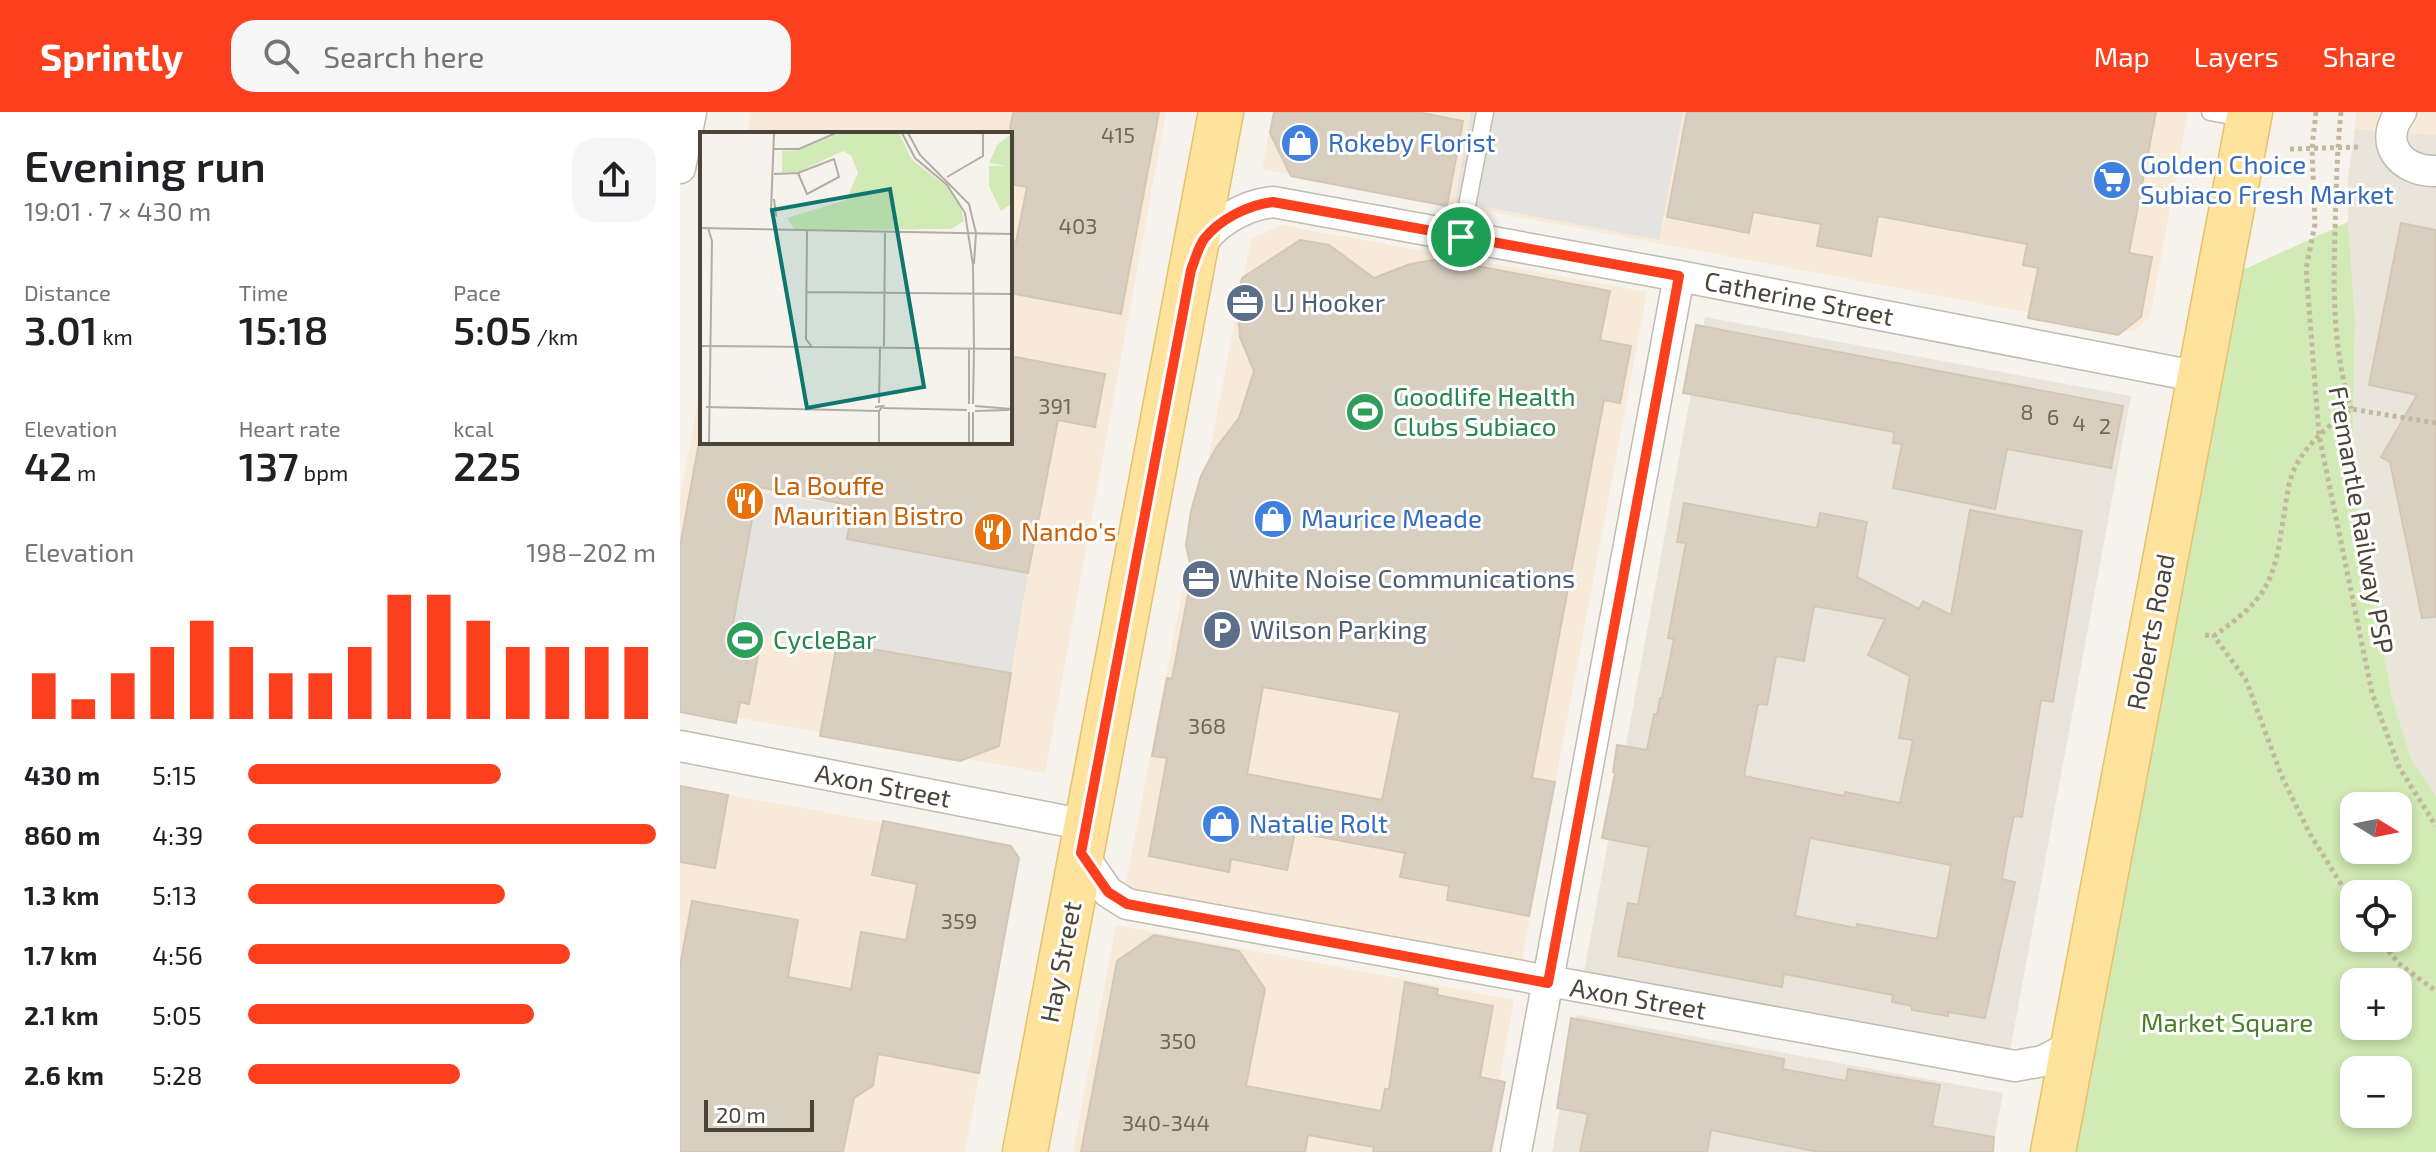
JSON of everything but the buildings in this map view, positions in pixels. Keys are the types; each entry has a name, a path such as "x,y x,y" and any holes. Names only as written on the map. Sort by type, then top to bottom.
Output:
{"main road":[{"name":"Hay Street","path":"1025,1152 1221,112"},
{"name":"Roberts Road","path":"2053,1152 2200,377 2236,114"}],"street":[{"path":"680,168 691,112"},
{"path":"2401,112 2396,118 2391,137 2398,156 2414,169 2436,171"},
{"name":"Catherine Street","path":"1191,270 1209,234 1235,214 1261,203 1273,202 1679,276 2200,377"},
{"path":"1516,1152 1679,276"},
{"name":"Axon Street","path":"680,746 1084,839 1108,892 1127,904 2015,1066 2043,1061 2073,1045"}],"lane":[{"path":"1461,237 1485,112"}],"path":[{"name":"Fremantle Railway PSP","path":"2316,112 2312,148 2315,224 2306,269 2319,435 2372,693 2399,767 2436,826"},
{"path":"2341,112 2337,148 2333,308 2340,375 2351,409"},
{"path":"2290,149 2364,147"},
{"path":"2205,635 2214,636 2241,616 2264,591 2276,567 2293,472 2310,443 2351,409 2436,423"},
{"path":"2214,636 2246,680 2282,777 2310,834 2340,882"},
{"path":"2390,952 2398,963 2436,991"}],"shaded area":[{"path":"751,112 1166,112 1045,773 680,707 680,500 700,390 700,444 1012,444 1012,132 747,132"},
{"path":"1273,112 2188,112 2150,317 2133,332 1262,169"},
{"path":"1471,112 1683,112 1659,240 1455,201"},
{"path":"2356,112 2436,112 2436,135 2355,129"},
{"path":"2355,129 2436,135 2436,796 2412,761 2392,698 2352,482 2355,320 2348,178"},
{"path":"1281,225 1647,292 1522,961 1125,887 1251,239"},
{"path":"1705,317 2131,396 2010,1051 1584,972"},
{"path":"758,492 853,507 847,539 1028,573 1011,673 837,643 829,646 732,629"},
{"path":"680,786 1011,846 1019,858 965,1152 680,1152"},
{"path":"1116,925 1514,1000 1486,1152 1073,1152"},
{"path":"1577,1015 2003,1093 1992,1152 1552,1152"}],"green space":[{"name":"Market Square","path":"2348,222 2355,320 2352,482 2392,698 2412,761 2436,796 2436,1152 2072,1152 2234,274"}],"place":[{"name":"Rokeby Florist","path":"1300,143"},
{"name":"Golden Choice Subiaco Fresh Market","path":"2112,180"},
{"name":"LJ Hooker","path":"1245,303"},
{"name":"Goodlife Health Clubs Subiaco","path":"1365,412"},
{"name":"La Bouffe Mauritian Bistro","path":"745,501"},
{"name":"Maurice Meade","path":"1273,519"},
{"name":"Nando's","path":"993,532"},
{"name":"White Noise Communications","path":"1201,579"},
{"name":"Wilson Parking","path":"1222,630"},
{"name":"CycleBar","path":"745,640"},
{"name":"Natalie Rolt","path":"1221,824"}],"route":[{"path":"1273,202 1461,237 1679,276 1548,983 1127,904 1108,892 1081,853 1191,270 1203,240 1235,214 1261,203 1273,202"}]}
